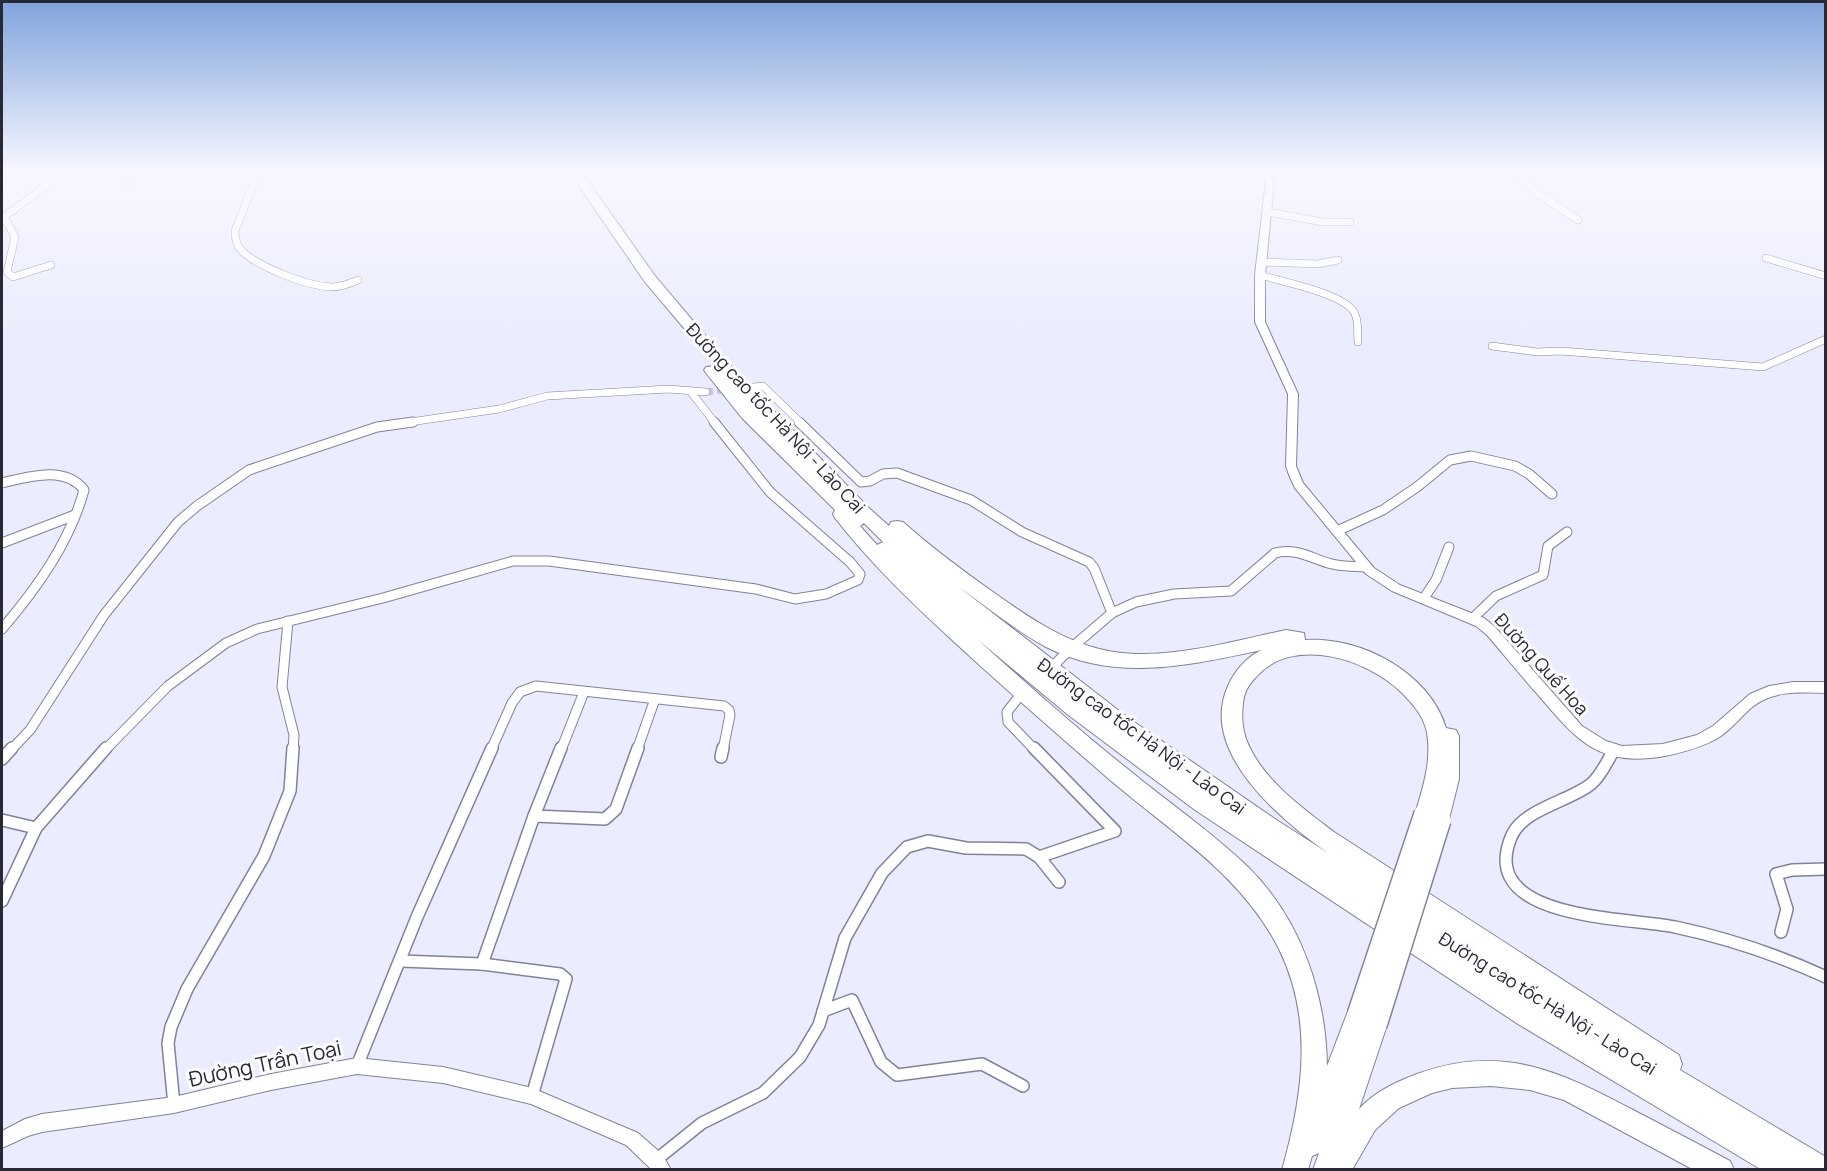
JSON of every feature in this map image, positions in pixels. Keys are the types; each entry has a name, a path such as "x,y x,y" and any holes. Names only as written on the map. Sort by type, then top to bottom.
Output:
{"highway":[{"name":"Đường cao tốc Hà Nội - Lào Cai","path":"598,225 640,284 748,414 818,485 917,579 1074,708 1154,769 1237,827 1527,1015 1788,1170"},
{"name":"Đường cao tốc Hà Nội - Lào Cai","path":"612,225 650,279 731,375 864,513 926,571 1073,688 1188,772 1378,898 1547,1004 1823,1170"},
{"path":"775,421 833,466 932,558 1045,637 1080,652 1114,660 1160,661 1181,659 1286,638 1314,638 1349,643 1394,663 1438,704 1448,728 1451,762 1446,797 1432,817"},
{"path":"818,485 863,542 905,585 1051,717 1216,853 1257,894 1283,934 1308,997 1314,1050 1313,1085 1295,1170"},
{"path":"1326,1170 1367,1020 1432,817 1437,768 1436,725 1419,697 1390,672 1349,652 1316,647 1292,648 1269,656 1254,666 1242,679 1233,699 1232,722 1237,743 1248,764 1260,780 1298,817 1335,844 1535,977 1826,1165"},
{"path":"1301,1170 1367,1020"},
{"path":"1338,1170 1364,1125 1376,1110 1393,1098 1442,1077 1464,1073 1495,1072 1546,1081 1569,1089 1721,1170"}],"street":[{"path":"8,225 15,237 7,272 13,277 20,276 51,265"},
{"path":"238,225 234,234 243,252 288,274 322,286 338,286 358,279"},
{"name":"Đường Quế Hoa","path":"1266,225 1260,275 1260,322 1293,394 1291,466 1299,485 1366,567 1382,581 1473,618 1491,631 1582,735 1614,750 1628,753 1698,742 1713,734 1749,702 1762,694 1781,688 1826,688"},
{"path":"1766,258 1826,276"},
{"path":"1261,262 1318,264 1338,260"},
{"path":"1260,275 1332,298 1353,310 1358,342"},
{"path":"1492,346 1537,352 1561,351 1763,367 1826,339"},
{"path":"744,388 763,386 861,482 890,473 908,477 971,500 1022,532 1089,562 1094,568 1112,613"},
{"path":"2,759 30,730 104,615 178,522 249,470 293,453 393,423 499,409 552,395 669,389 706,392"},
{"path":"2,901 36,828 102,751 168,686 235,637 519,559 756,589 795,599 826,594 858,580 860,574 858,569 770,492 738,455 692,392"},
{"path":"1337,531 1383,510 1417,487 1450,460 1471,456 1515,466 1552,494"},
{"path":"2,629 26,598 60,546 84,490 78,482 60,475 3,484"},
{"path":"2,543 75,515"},
{"path":"1473,618 1496,596 1543,575 1548,546 1567,532"},
{"path":"1424,598 1436,580 1449,547"},
{"path":"1077,643 1112,613 1155,597 1189,592 1231,591 1281,550 1294,550 1332,564 1366,567"},
{"path":"174,1106 168,1043 171,1027 187,989 264,856 290,791 294,735 282,687 288,621"},
{"path":"1056,663 1066,652"},
{"path":"357,1066 422,906 520,692 531,686 713,704 729,710 729,723 721,757"},
{"path":"482,964 534,816 584,692"},
{"path":"534,816 604,819 613,813 655,699"},
{"path":"1018,699 1006,716 1015,732 1115,831 1039,857"},
{"path":"1614,750 1599,775 1590,784 1521,822 1513,833 1505,856 1505,866 1515,885 1536,900 1562,910 1622,922 1674,927 1789,959 1826,977"},
{"path":"2,820 36,828"},
{"path":"659,1165 702,1123 733,1107 753,1100 777,1082 808,1047 823,1011 845,938 882,873 907,847 928,841 966,848 1026,849 1039,857 1059,882"},
{"path":"1781,932 1788,913 1788,906 1776,874 1792,870 1826,870"},
{"path":"400,961 482,964 560,974 566,979 532,1096"},
{"path":"823,1011 852,1000 881,1062 897,1075 982,1064 1023,1086"},
{"name":"Đường Trần Toại","path":"2,1140 25,1128 42,1123 174,1106 271,1082 357,1066 443,1075 532,1096 632,1139 659,1165"}],"tunnel":[{"path":"706,392 731,389"}]}
